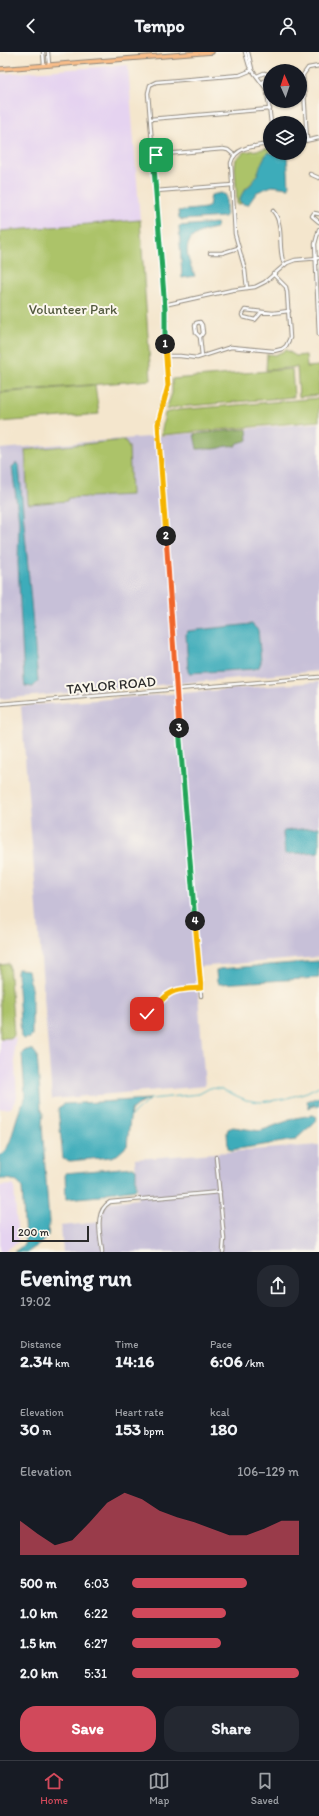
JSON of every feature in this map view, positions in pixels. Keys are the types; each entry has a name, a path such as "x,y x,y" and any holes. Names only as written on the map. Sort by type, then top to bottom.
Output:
{"main road":[{"path":"0,68 212,52"}],"street":[{"path":"43,52 44,65"},
{"path":"48,52 49,64"},
{"path":"245,52 246,62 268,90 270,116"},
{"path":"248,52 252,70"},
{"path":"306,116 303,76 308,68 319,66"},
{"path":"201,996 176,689 158,424 168,386 164,305 148,93 150,85 158,81 240,75 252,70"},
{"path":"257,76 264,73 267,74 267,78 262,83"},
{"path":"150,119 270,109"},
{"path":"307,140 319,138"},
{"path":"247,288 245,270 235,234 232,163 234,155 242,149 263,145"},
{"path":"153,155 223,149 228,150 234,155"},
{"path":"310,174 319,178"},
{"path":"156,191 233,185"},
{"path":"273,211 278,217 281,255 284,264"},
{"path":"319,214 314,213 312,216 319,222"},
{"path":"319,229 316,239 319,335"},
{"path":"210,253 222,253 238,248"},
{"path":"164,305 260,285 284,264 296,260 317,258"},
{"path":"166,356 197,358 231,347 269,351 282,349 289,342 290,338 289,311 286,287 273,274"},
{"path":"262,312 255,320 243,317 242,315 245,310 262,312 289,311"},
{"path":"200,337 196,333 195,326 196,323 200,322 203,333 200,337 202,356"},
{"name":"TAYLOR ROAD","path":"0,704 319,677"},
{"path":"140,1015 154,1011 165,997 173,991 201,988"},
{"path":"216,1157 220,1192 223,1252"},
{"path":"102,1252 99,1218 104,1206 113,1201 220,1192"}],"shaded area":[{"path":"128,65 140,220 0,231 0,74"},
{"path":"319,423 319,671 0,699 0,449"},
{"path":"319,682 319,957 196,967 205,1086 52,1099 21,706"},
{"path":"16,1038 14,1047 17,1097 11,1108 0,1109 0,1039"},
{"path":"319,1145 319,1252 63,1252 61,1226 101,1222 102,1209 110,1202 138,1199 135,1159"},
{"path":"14,1185 18,1242 3,1252 0,1252 0,1186"}],"green space":[{"path":"263,149 263,160 255,180 244,190 240,201 241,204 237,204 236,159 244,152"},
{"name":"Volunteer Park","path":"140,220 151,380 0,392 0,231"},
{"path":"286,350 296,356 306,355 307,367 319,366 319,395 299,397 297,367 266,370 267,354 275,355"},
{"path":"292,369 294,397 177,407 166,410 172,393 172,379"},
{"path":"95,385 99,414 0,422 0,393"},
{"path":"319,398 319,421 161,435 165,413 178,410"},
{"path":"247,429 248,440 238,443 236,446 214,449 197,449 194,434"},
{"path":"125,440 129,447 131,495 68,498 67,501 28,503 25,450"},
{"path":"9,964 14,1035 12,1038 0,1038 0,965"}],"water":[{"path":"263,160 287,160 289,188 272,186 257,192 248,205 242,204 240,201 244,190 255,179"},
{"path":"221,193 226,195 226,214 224,217 182,220 179,218 178,211 206,208 209,206 211,195"},
{"path":"217,223 216,228 202,232 192,238 187,248 190,266 195,276 182,278 179,226"},
{"path":"16,463 19,465 38,682 33,687 25,686 24,680 18,563 19,521 12,467"},
{"path":"252,624 258,630 261,662 259,667 254,669 189,673 186,633 188,631"},
{"path":"319,827 319,852 285,854 284,831"},
{"path":"319,961 319,978 219,984 217,981 216,971 219,969"},
{"path":"18,969 28,970 32,994 32,1036 30,1038 23,1039 21,1037"},
{"path":"26,1050 33,1050 37,1055 41,1108 43,1113 42,1125 49,1222 48,1236 41,1243 28,1252 14,1252 24,1245 25,1239 22,1188 13,1180 0,1179 0,1155 9,1144 25,1095 22,1054"},
{"path":"319,1097 319,1106 316,1107 313,1103 314,1106 312,1107 310,1103 311,1107 309,1108 307,1101"},
{"path":"150,1099 137,1105 131,1110 127,1146 117,1155 111,1157 70,1161 63,1159 58,1108 64,1104"},
{"path":"313,1115 317,1117 315,1122 295,1140 231,1150 228,1148 227,1132 228,1129 233,1127 260,1131 295,1118"},
{"path":"133,1167 136,1169 136,1189 107,1193 100,1196 66,1199 65,1173"}],"waterway":[{"path":"130,1117 150,1099 199,1094 210,1088 221,1089 246,1100 260,1102 284,1099 307,1092 319,1086"}],"route":[{"path":"147,1014 154,1011 170,993 177,990 201,988 176,689 158,424 168,386 164,327 165,309 153,155 156,155"}]}
